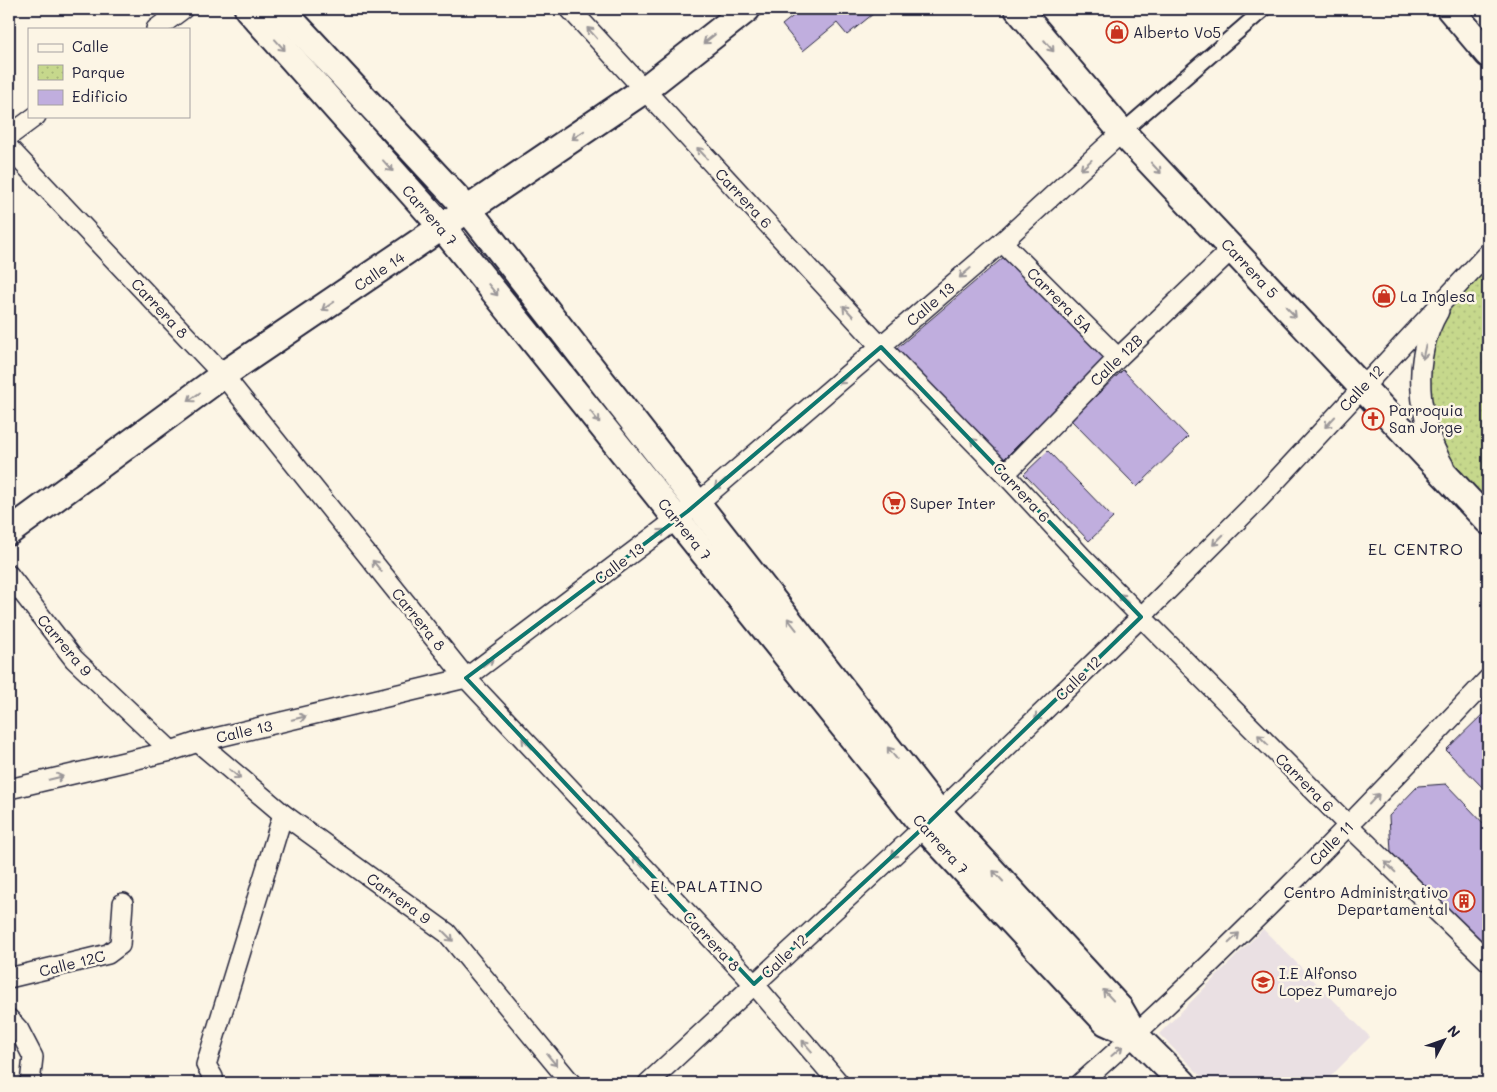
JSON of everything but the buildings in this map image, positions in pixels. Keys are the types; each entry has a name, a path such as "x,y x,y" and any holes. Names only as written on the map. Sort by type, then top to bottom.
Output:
{"main road":[{"name":"Carrera 7","path":"248,9 443,228 677,520 1106,1022 1135,1035 1184,1083"},
{"name":"Carrera 7","path":"280,9 469,210 698,503 932,820"},
{"name":"Calle 14","path":"9,532 223,376 644,90 747,9"},
{"name":"Carrera 5","path":"1018,9 1122,132 1488,521"},
{"path":"1450,9 1488,54"}],"street":[{"path":"157,28 183,9"},
{"name":"Carrera 6","path":"570,9 881,347 1005,474 1082,557 1349,826 1488,961"},
{"path":"1122,132 1264,9"},
{"path":"9,136 33,118"},
{"name":"Calle 13","path":"9,789 466,678 698,503 1002,242 1122,132"},
{"name":"Carrera 8","path":"9,148 223,376 466,678 754,984 839,1083"},
{"name":"Carrera 5A","path":"1002,242 1118,358"},
{"name":"Calle 12B","path":"1005,474 1118,358 1231,250"},
{"name":"Calle 12","path":"648,1083 932,820 1142,617 1259,499 1488,253"},
{"path":"1488,261 1462,279 1435,318 1422,364 1420,388 1422,410 1436,452 1459,490 1488,510"},
{"name":"Carrera 9","path":"9,575 74,659 171,751"},
{"name":"Calle 11","path":"1080,1083 1135,1035 1349,826 1488,679"},
{"name":"Carrera 9","path":"198,742 283,814 447,933 571,1083"},
{"path":"212,1080 206,1065 283,814"},
{"name":"Calle 12C","path":"9,978 108,954 115,950 120,945 123,903"},
{"path":"9,1019 18,1030 33,1057 30,1083"}],"highlighted area":[{"path":"881,347 1141,617 924,827 754,984 466,678 688,511"}],"shaded area":[{"name":"I.E Alfonso Lopez Pumarejo","path":"1263,929 1370,1037 1324,1083 1208,1083 1159,1034"}],"green space":[{"path":"1488,261 1488,510 1448,472 1422,410 1435,318"}],"place":[{"name":"Alberto Vo5","path":"1117,32"},
{"name":"La Inglesa","path":"1384,296"},
{"name":"Parroquia San Jorge","path":"1373,419"},
{"name":"Super Inter","path":"894,503"},
{"name":"Centro Administrativo Departamental","path":"1464,901"},
{"name":"I.E Alfonso Lopez Pumarejo","path":"1263,982"}],"district":[{"name":"EL CENTRO","path":"1416,548"},
{"name":"EL PALATINO","path":"707,885"}]}
